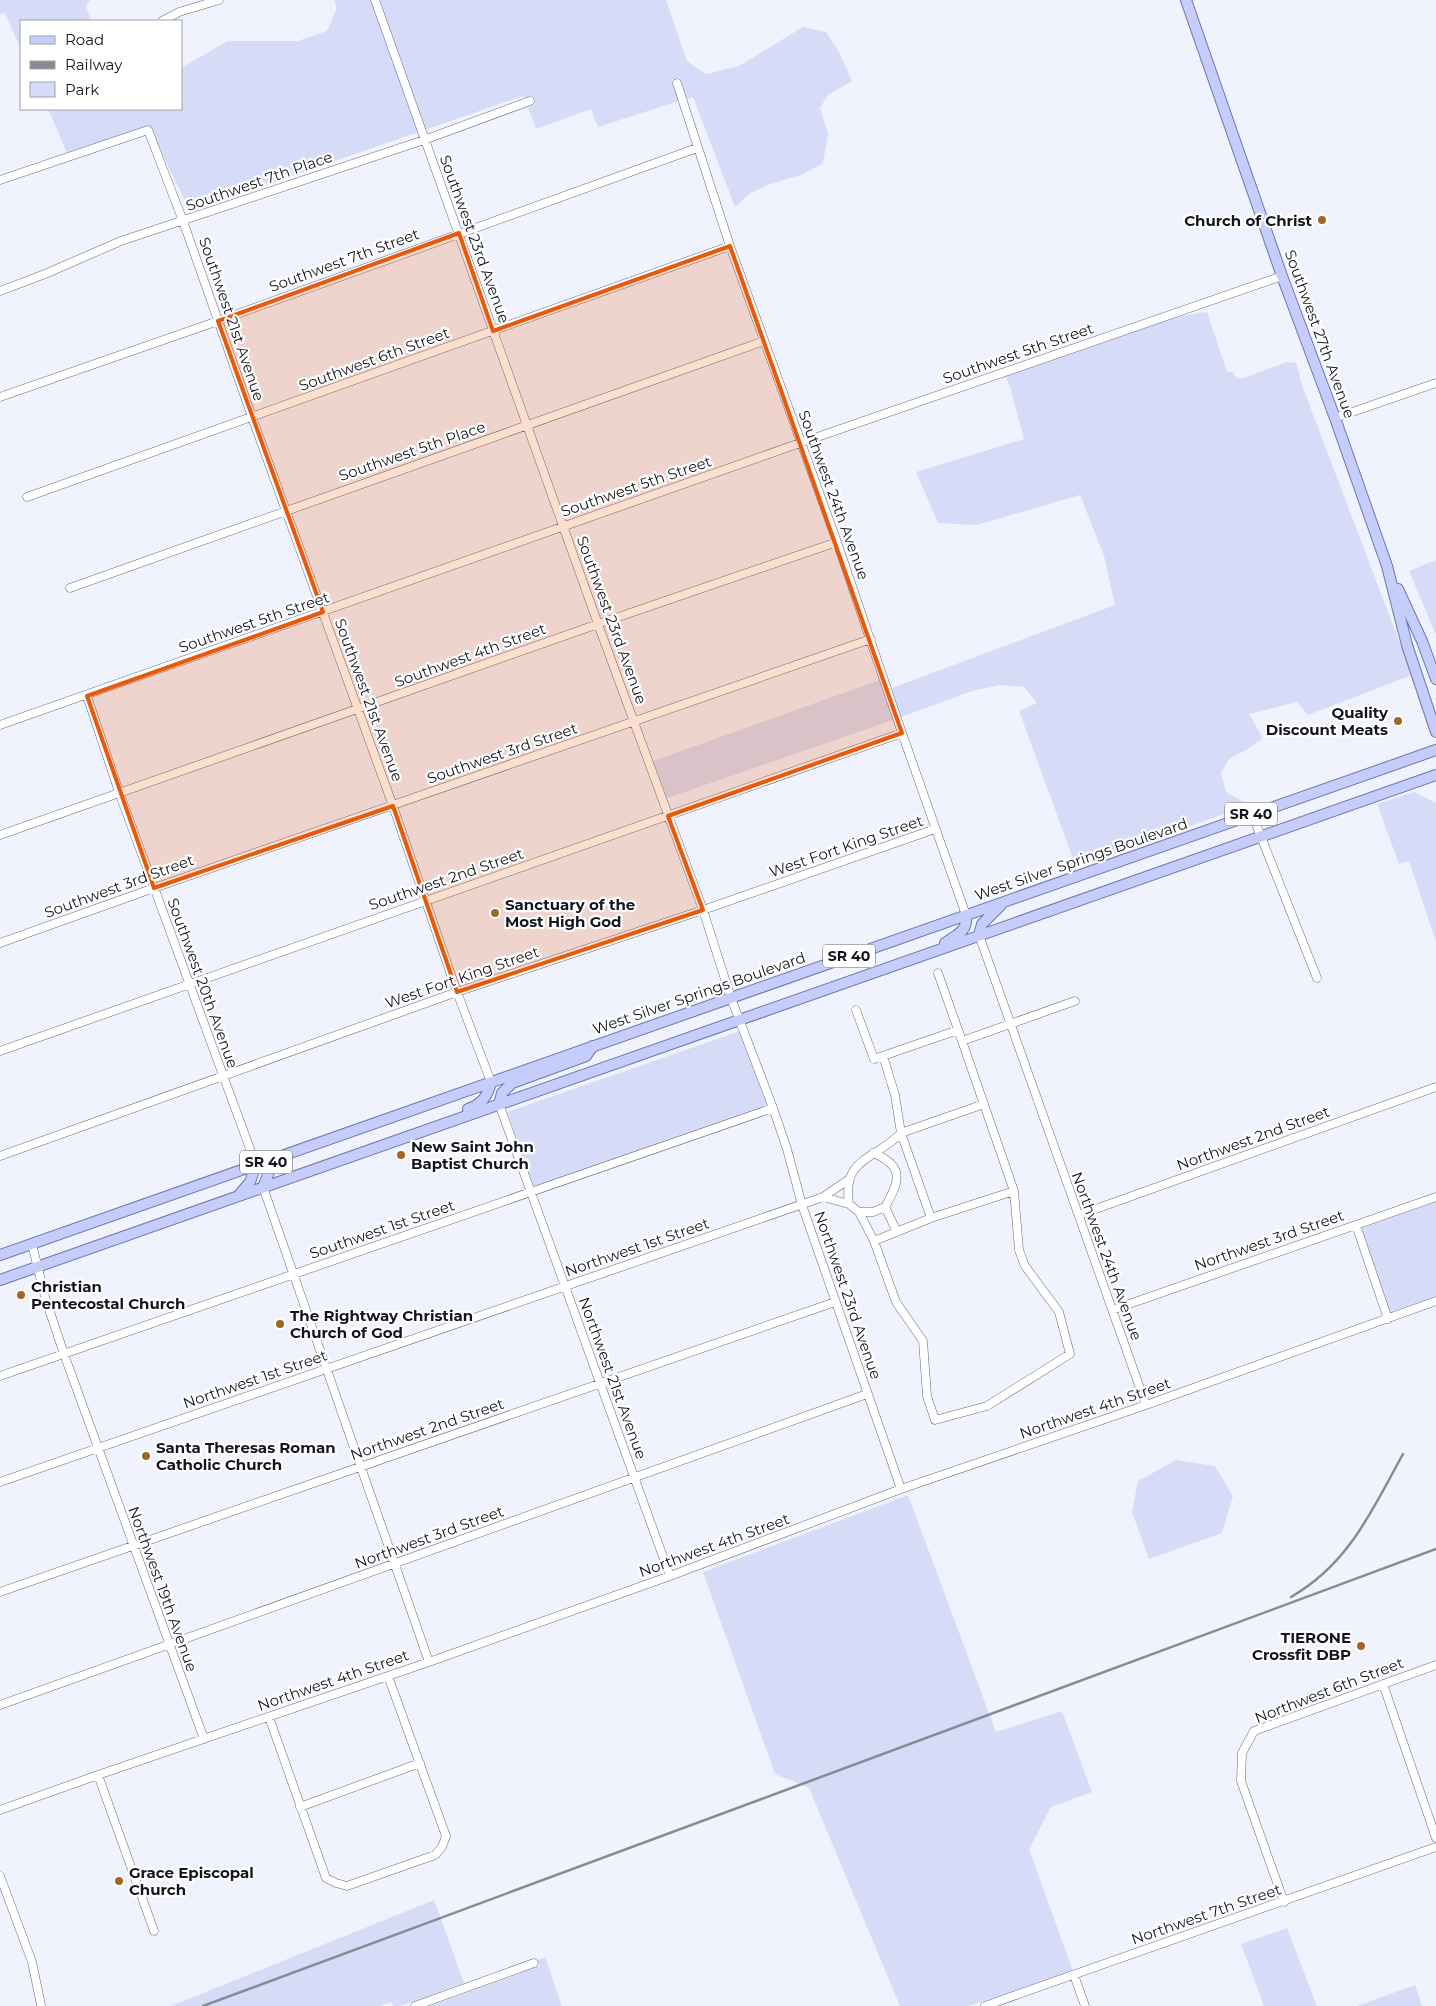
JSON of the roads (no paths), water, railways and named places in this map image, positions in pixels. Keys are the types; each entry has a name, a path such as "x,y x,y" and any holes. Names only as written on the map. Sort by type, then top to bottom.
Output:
{"main road":[{"name":"Southwest 27th Avenue","path":"1186,0 1282,276 1387,566 1407,645 1436,732"},
{"name":"Southwest 27th Avenue","path":"1387,566 1422,641 1436,679"},
{"name":"West Silver Springs Boulevard","path":"0,1255 1436,750"},
{"name":"SR 40","path":"0,1280 1436,775"},
{"path":"979,935 982,924 1004,902"},
{"path":"935,951 966,927 966,915"},
{"path":"500,1104 502,1093 512,1083 586,1056 593,1046"},
{"path":"420,1132 423,1125 476,1106 484,1100 489,1092 491,1082"},
{"path":"263,1187 265,1178 282,1156"},
{"path":"239,1196 250,1182 256,1165"}],"street":[{"path":"164,20 179,12 219,0"},
{"name":"Southwest 23rd Avenue","path":"375,0 598,624 703,910 731,998 773,1108"},
{"name":"Southwest 24th Avenue","path":"677,83 730,246 837,542 966,915"},
{"name":"Southwest 7th Place","path":"0,291 121,241 424,140 530,102"},
{"name":"Southwest 21st Avenue","path":"0,180 148,130 183,221 393,806 457,992 491,1082"},
{"name":"Southwest 7th Street","path":"0,397 218,321 698,148"},
{"name":"Southwest 6th Street","path":"27,497 730,246"},
{"name":"Southwest 5th Street","path":"0,725 87,696 563,526 1282,276"},
{"name":"Southwest 5th Place","path":"70,588 764,341"},
{"path":"1335,418 1436,383"},
{"name":"Southwest 4th Street","path":"0,835 598,624 837,542"},
{"name":"Southwest 3rd Street","path":"0,943 871,640"},
{"name":"Southwest 20th Avenue","path":"87,696 154,888 256,1165"},
{"name":"Southwest 2nd Street","path":"0,1051 902,733"},
{"path":"1252,814 1317,978"},
{"name":"West Fort King Street","path":"0,1156 457,992 703,910 936,829"},
{"path":"979,935 1011,1024"},
{"path":"823,1197 849,1204 859,1212 874,1241 896,1302 924,1341 927,1396 935,1420 987,1406 1070,1354 1059,1312 1025,1266 1019,1250 1014,1191 938,973"},
{"path":"962,1041 1074,1001"},
{"path":"856,1010 874,1059 958,1030"},
{"name":"Northwest 24th Avenue","path":"1011,1024 1146,1405"},
{"path":"883,1056 895,1095 900,1133 932,1218"},
{"name":"Northwest 2nd Street","path":"1079,1216 1436,1087"},
{"name":"Northwest 21st Avenue","path":"500,1104 670,1576"},
{"path":"849,1204 848,1180 851,1172 858,1164 895,1139 900,1133 984,1104"},
{"name":"Southwest 1st Street","path":"0,1376 773,1108"},
{"name":"Northwest 23rd Avenue","path":"773,1108 787,1149 802,1205 901,1489"},
{"path":"859,1212 872,1212 885,1206 898,1181 897,1171 892,1163 873,1153"},
{"name":"Northwest 1st Street","path":"0,1482 802,1205 823,1197 848,1180"},
{"path":"263,1187 429,1662"},
{"path":"874,1241 932,1218 1014,1191"},
{"name":"Northwest 3rd Street","path":"1112,1310 1436,1197"},
{"path":"885,1206 897,1232"},
{"path":"1356,1225 1388,1318"},
{"name":"Northwest 19th Avenue","path":"32,1244 39,1266 45,1297 64,1354 168,1645 204,1739"},
{"name":"Northwest 4th Street","path":"0,1810 98,1774 429,1662 670,1576 901,1489 1146,1405 1436,1301"},
{"name":"Northwest 2nd Street","path":"0,1592 835,1302"},
{"name":"Northwest 3rd Street","path":"0,1705 867,1394"},
{"name":"Northwest 6th Street","path":"1284,1902 1240,1781 1242,1753 1254,1731 1436,1665"},
{"path":"269,1717 326,1878 347,1886 435,1854 442,1847 446,1836 388,1676"},
{"path":"1383,1684 1436,1838"},
{"path":"300,1807 420,1764"},
{"path":"98,1774 154,1931"},
{"name":"Northwest 7th Street","path":"985,2006 1436,1847"},
{"path":"0,1876 32,1962 41,2005"},
{"path":"415,2006 534,1963"},
{"path":"1074,1976 1085,2006"}],"railway":[{"path":"1291,1597 1329,1569 1344,1552 1369,1515 1403,1454"},
{"path":"203,2006 1436,1549"}],"place":[{"name":"Church of Christ","path":"1322,220"},
{"name":"Quality Discount Meats","path":"1398,721"},
{"name":"Sanctuary of the Most High God","path":"495,913"},
{"name":"New Saint John Baptist Church","path":"401,1155"},
{"name":"Christian Pentecostal Church","path":"21,1295"},
{"name":"The Rightway Christian Church of God","path":"280,1324"},
{"name":"Santa Theresas Roman Catholic Church","path":"146,1456"},
{"name":"TIERONE Crossfit DBP","path":"1361,1646"},
{"name":"Grace Episcopal Church","path":"119,1881"}]}
